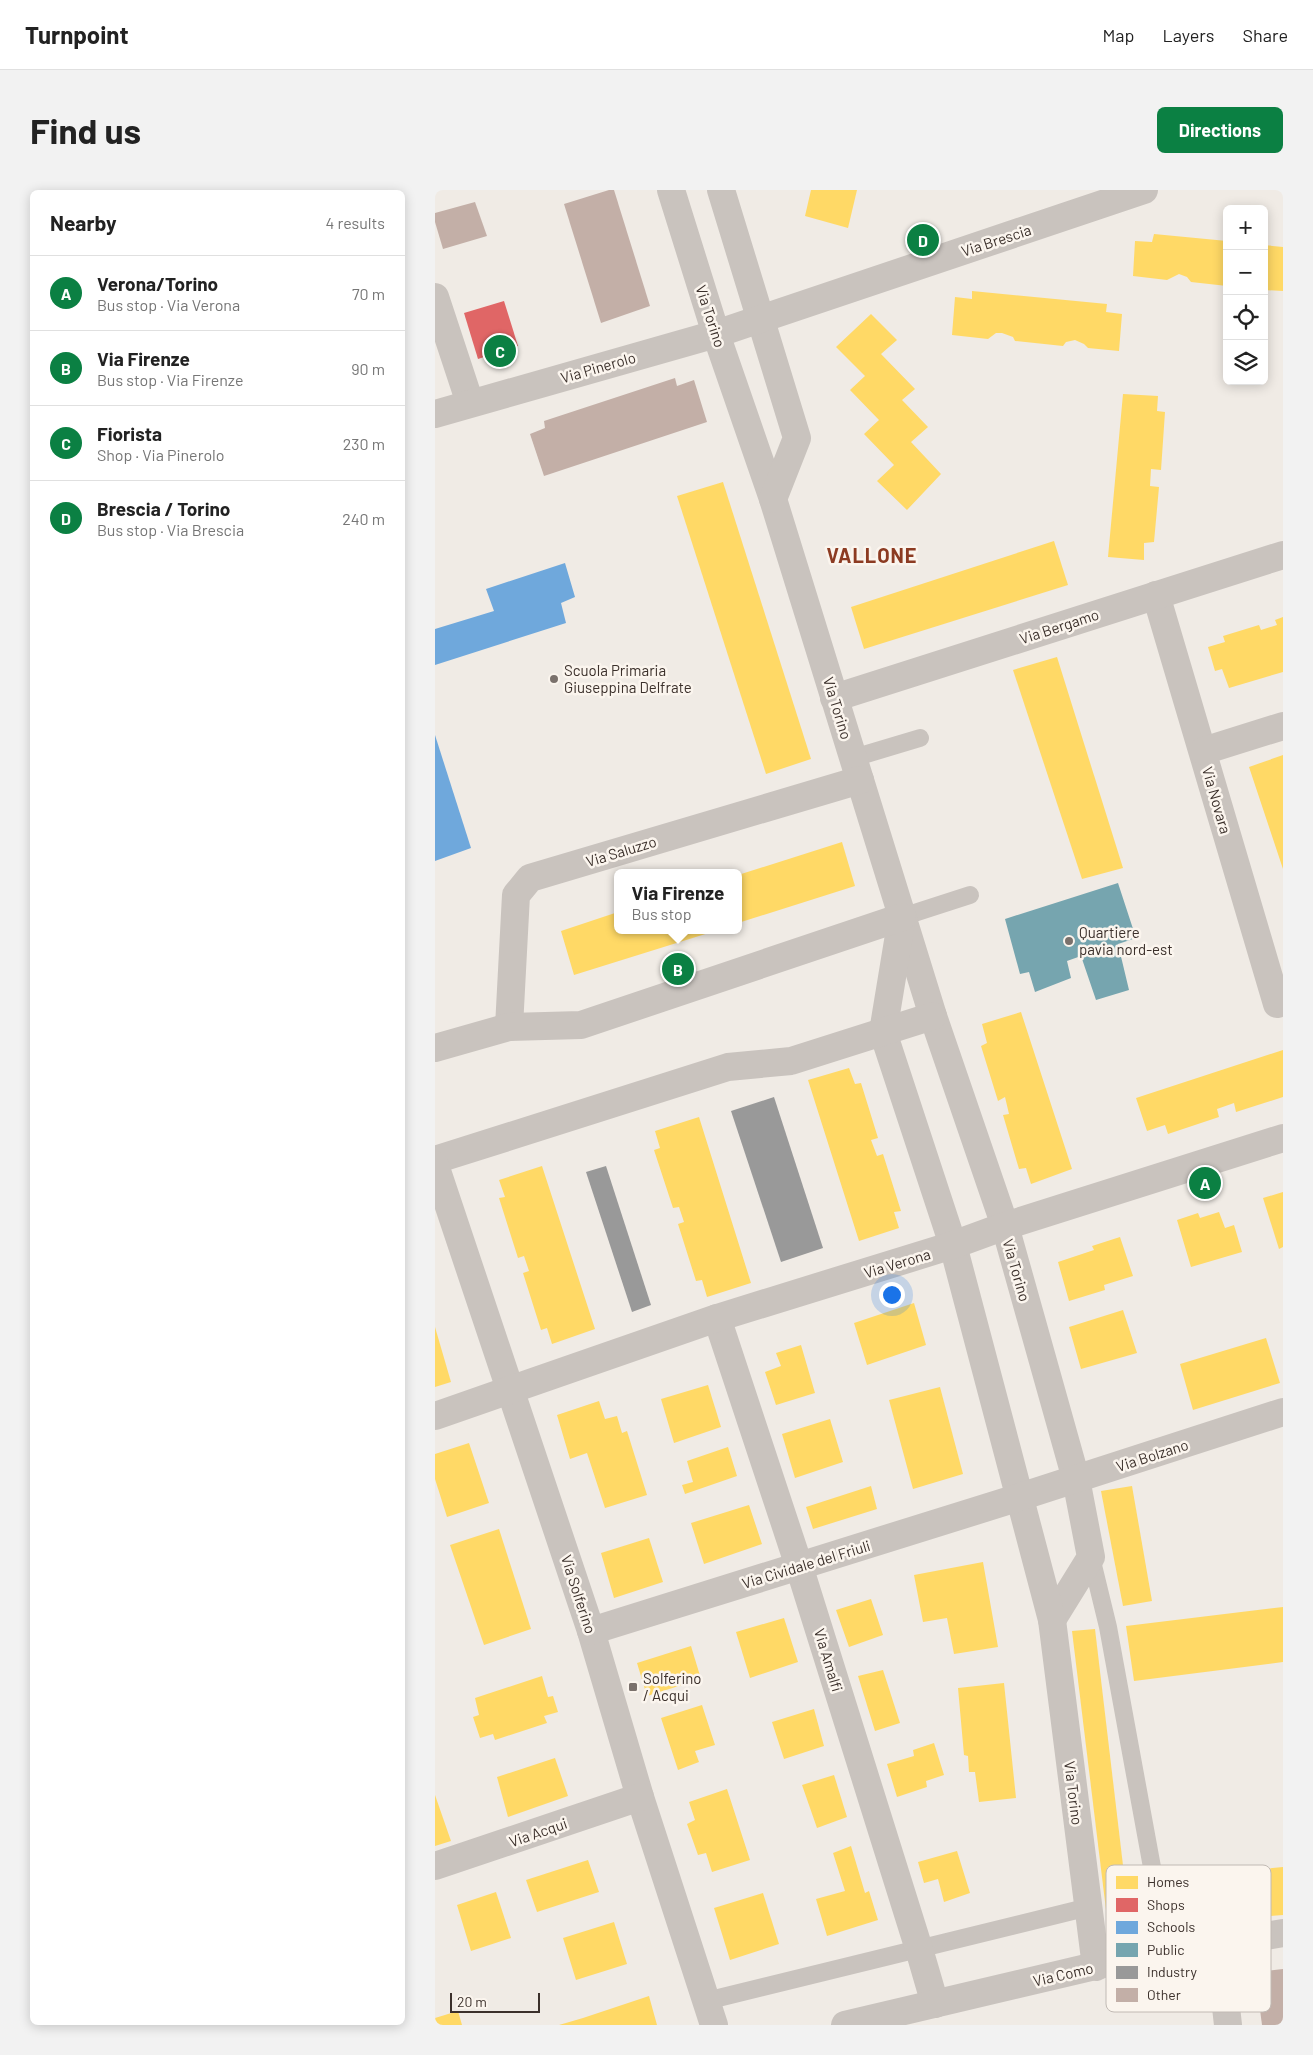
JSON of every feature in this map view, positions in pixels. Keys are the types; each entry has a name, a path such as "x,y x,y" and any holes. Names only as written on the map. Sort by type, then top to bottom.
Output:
{"street":[{"name":"Via Torino","path":"671,190 716,334 773,499 933,1016 1005,1226 1076,1479 1091,1557"},
{"path":"721,190 797,438 773,499"},
{"name":"Via Brescia","path":"761,318 1144,190"},
{"path":"435,297 470,403"},
{"name":"Via Pinerolo","path":"435,414 716,334 761,318"},
{"name":"Via Bergamo","path":"835,698 1283,555"},
{"name":"Via Novara","path":"1156,596 1277,1004"},
{"path":"1203,751 1283,726"},
{"name":"Via Saluzzo","path":"509,1027 516,895 530,878 857,769"},
{"name":"Via Torino","path":"902,917 883,1032 953,1245 1052,1620 1096,1966"},
{"path":"435,1048 509,1027 581,1025 902,917"},
{"path":"435,1160 728,1067 791,1061 933,1016"},
{"name":"Via Verona","path":"435,1416 512,1391 717,1318 953,1245 1005,1226 1283,1138"},
{"name":"Via Solferino","path":"435,1165 591,1631 640,1797 710,2013"},
{"name":"Via Amalfi","path":"717,1318 799,1566 935,2004"},
{"name":"Via Bolzano","path":"1020,1497 1283,1412"},
{"name":"Via Cividale del Friuli","path":"591,1631 1020,1497"},
{"path":"1052,1620 1091,1557"},
{"name":"Via Acqui","path":"435,1866 640,1797"},
{"name":"Via Como","path":"845,2025 1106,1964"},
{"path":"1227,2012 1228,2025"}],"lane":[{"path":"857,769 920,738"},
{"path":"902,917 970,895"},
{"path":"1091,1557 1108,1627 1152,1865"},
{"path":"710,2013 919,1949 1089,1907"}],"building: Homes":[{"path":"811,190 857,190 848,228 805,216"},
{"path":"1154,234 1223,241 1223,286 1191,282 1187,277 1179,274 1167,280 1133,276 1135,241 1152,242"},
{"path":"1268,245 1283,247 1283,291 1268,290"},
{"path":"972,291 1107,304 1106,312 1122,314 1119,351 1088,348 1075,340 1066,342 1063,346 1015,341 1013,337 1002,333 996,333 988,339 952,335 955,297 972,299"},
{"path":"871,314 897,340 881,354 915,389 902,400 928,427 911,442 941,474 907,510 877,481 894,465 864,434 879,420 850,390 865,376 836,347"},
{"path":"1123,394 1158,396 1157,411 1165,412 1161,470 1151,469 1150,486 1159,487 1154,542 1144,543 1144,560 1108,557"},
{"path":"723,482 811,759 766,774 677,496"},
{"path":"1054,541 1068,585 864,649 851,607"},
{"path":"1283,617 1283,672 1229,688 1222,669 1215,671 1208,647 1225,642 1223,636 1259,625 1261,630 1277,625 1275,620"},
{"path":"1057,657 1123,868 1082,879 1013,670"},
{"path":"1283,755 1283,869 1249,767"},
{"path":"842,842 855,886 742,922 742,874"},
{"path":"614,913 614,934 705,934 574,975 561,931"},
{"path":"1021,1012 1072,1169 1031,1184 1026,1168 1019,1169 1003,1115 1009,1114 1005,1097 998,1101 981,1046 987,1043 982,1024"},
{"path":"1283,1050 1283,1097 1236,1112 1234,1103 1217,1109 1219,1117 1168,1134 1165,1125 1147,1131 1136,1098"},
{"path":"849,1068 855,1084 861,1083 878,1138 871,1140 877,1156 883,1154 901,1211 894,1212 899,1228 859,1241 808,1080"},
{"path":"699,1117 751,1283 707,1297 702,1280 696,1281 678,1224 684,1222 679,1207 673,1208 654,1150 660,1148 655,1131"},
{"path":"542,1166 595,1329 552,1344 547,1328 541,1330 523,1273 529,1271 524,1256 518,1258 499,1198 505,1197 499,1180"},
{"path":"1283,1192 1283,1247 1279,1249 1263,1198"},
{"path":"1219,1212 1225,1228 1234,1225 1242,1252 1191,1267 1177,1220 1198,1213 1200,1218"},
{"path":"1120,1237 1133,1276 1104,1285 1105,1290 1069,1301 1058,1262 1094,1250 1092,1246"},
{"path":"914,1303 926,1345 867,1365 854,1323"},
{"path":"1123,1310 1137,1353 1081,1369 1069,1327"},
{"path":"435,1327 451,1382 435,1387"},
{"path":"1266,1338 1280,1383 1193,1410 1180,1364"},
{"path":"801,1345 815,1393 776,1405 765,1372 781,1366 776,1353"},
{"path":"708,1385 721,1427 674,1443 661,1399"},
{"path":"940,1387 963,1474 913,1489 889,1400"},
{"path":"599,1401 605,1419 617,1416 622,1433 627,1431 647,1495 605,1508 587,1453 570,1459 557,1415"},
{"path":"830,1419 843,1462 795,1478 782,1434"},
{"path":"469,1443 489,1503 447,1517 435,1479 435,1454"},
{"path":"728,1447 737,1476 685,1494 682,1485 693,1482 687,1461"},
{"path":"871,1486 877,1509 813,1529 806,1507"},
{"path":"1132,1486 1152,1601 1123,1606 1101,1491"},
{"path":"749,1505 762,1544 704,1564 691,1523"},
{"path":"499,1529 531,1629 484,1645 450,1545"},
{"path":"649,1538 663,1582 614,1598 601,1553"},
{"path":"983,1562 998,1647 954,1654 947,1618 923,1622 914,1575"},
{"path":"871,1599 883,1635 849,1647 836,1610"},
{"path":"1283,1607 1283,1662 1134,1681 1126,1626"},
{"path":"784,1618 798,1662 750,1678 736,1632"},
{"path":"1095,1629 1123,1865 1106,1865 1106,1910 1072,1631"},
{"path":"691,1646 701,1679 647,1696 637,1663"},
{"path":"883,1670 900,1723 875,1731 858,1676"},
{"path":"542,1676 548,1697 553,1696 558,1712 544,1716 547,1723 495,1740 493,1734 480,1738 473,1717 479,1715 475,1698"},
{"path":"1004,1683 1016,1798 979,1802 975,1772 969,1772 968,1756 964,1755 958,1688"},
{"path":"702,1705 715,1745 695,1751 699,1762 678,1770 661,1718"},
{"path":"814,1709 824,1746 784,1759 772,1722"},
{"path":"934,1743 944,1775 926,1781 927,1787 897,1797 887,1764 914,1756 913,1750"},
{"path":"555,1758 568,1796 508,1817 497,1777"},
{"path":"834,1775 847,1817 817,1828 802,1785"},
{"path":"727,1789 750,1860 712,1872 706,1853 698,1855 687,1824 695,1820 689,1802"},
{"path":"435,1795 451,1841 435,1846"},
{"path":"851,1846 865,1893 869,1891 878,1920 827,1936 816,1899 845,1891 833,1853"},
{"path":"957,1851 970,1893 944,1902 938,1879 924,1883 918,1862"},
{"path":"588,1860 599,1892 537,1912 526,1880"},
{"path":"1283,1867 1283,1915 1271,1916 1271,1868"},
{"path":"496,1892 511,1938 471,1951 457,1905"},
{"path":"763,1893 779,1944 730,1960 714,1908"},
{"path":"614,1922 627,1964 576,1980 563,1938"},
{"path":"649,1996 657,2025 559,2025 583,2018"},
{"path":"458,2011 462,2025 435,2025 435,2018"}],"building: Shops":[{"path":"504,301 518,346 478,359 464,313"}],"building: Schools":[{"path":"565,563 575,597 561,603 566,623 435,665 435,629 494,611 486,589"},
{"path":"435,735 471,848 435,861"}],"building: Public":[{"name":"Quartiere pavia nord-est","path":"1118,883 1136,938 1118,944 1129,990 1096,1000 1081,956 1067,961 1071,978 1035,992 1029,972 1020,974 1005,919"}],"building: Industry":[{"path":"774,1097 823,1248 781,1262 731,1111"},
{"path":"606,1166 651,1305 632,1312 586,1172"}],"building: Other":[{"path":"614,190 650,306 601,323 564,204"},
{"path":"475,202 487,236 443,249 435,222 435,213"},
{"path":"675,378 677,386 694,380 707,422 544,476 530,434 545,428 544,421"},
{"path":"1283,1969 1283,2025 1262,2025 1260,2012 1271,2012 1271,1970"}],"place":[{"name":"Brescia / Torino","path":"923,240"},
{"name":"Fiorista","path":"500,351"},
{"name":"Scuola Primaria Giuseppina Delfrate","path":"554,679"},
{"name":"Quartiere pavia nord-est","path":"1069,941"},
{"name":"Via Firenze","path":"678,969"},
{"name":"Verona/Torino","path":"1205,1183"},
{"name":"Solferino / Acqui","path":"633,1687"}],"district":[{"name":"VALLONE","path":"872,555"}]}
